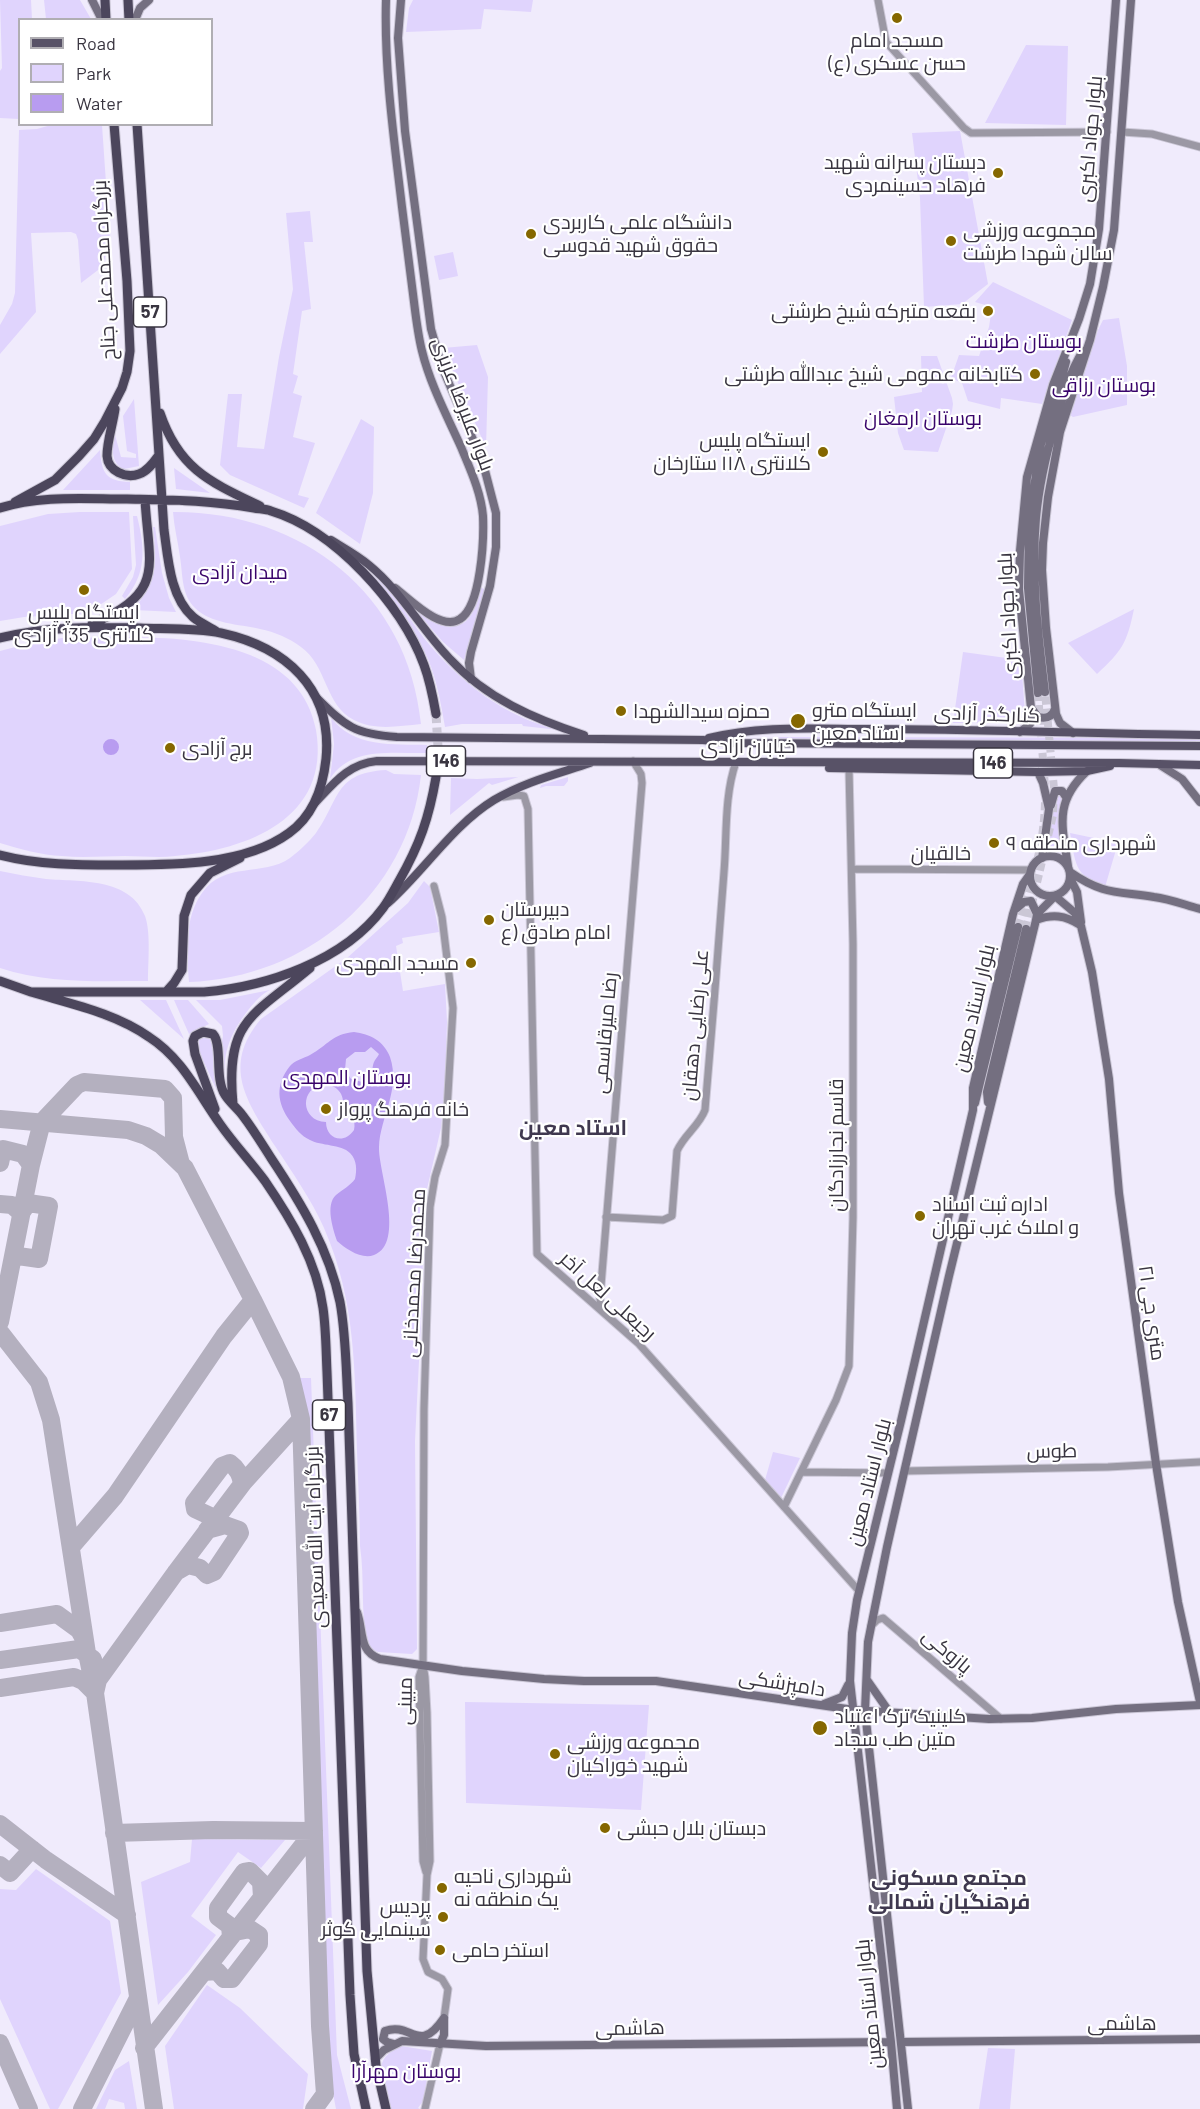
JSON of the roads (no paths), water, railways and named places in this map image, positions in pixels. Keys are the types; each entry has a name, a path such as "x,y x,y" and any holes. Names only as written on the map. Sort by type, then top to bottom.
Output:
{"highway":[{"path":"104,18 105,0"},
{"path":"128,0 129,18"},
{"name":"بزرگراه محمدعلی جناح","path":"4,507 56,480 94,439 116,401 127,372 130,351 127,281 114,126"},
{"name":"57","path":"137,126 161,499"},
{"path":"156,400 166,430 183,458 215,484 303,524 326,538 368,578 390,604 423,663 432,693 435,714"},
{"path":"116,401 107,457 113,469 127,475 138,474 152,465 159,455"},
{"path":"4,507 62,499 161,499 204,500 271,511"},
{"path":"161,499 168,559 177,592 186,610 195,619 219,633"},
{"path":"88,626 126,607 141,591 147,579 151,559 145,500"},
{"path":"0,638 41,630 88,626 219,633 275,653 301,674 314,696 323,718 326,754 320,789 313,806 303,821 289,833 210,873 192,895 184,915 182,970 166,992"},
{"path":"233,1104 233,1052 243,1027 257,1010 362,930 384,908 425,829 436,777"},
{"path":"0,855 42,864 168,865 221,858 256,850"},
{"path":"0,983 31,992 220,990 285,975 320,960"},
{"name":"بزرگراه آیت الله سعیدی","path":"31,992 126,1022 169,1051 192,1081 221,1126 264,1180 286,1214 308,1256 323,1306 350,1995 354,2054 366,2109"},
{"name":"بزرگراه آیت الله سعیدی","path":"221,1126 195,1054 193,1041 198,1033 208,1031 216,1037 221,1087 243,1115 305,1212 320,1239 338,1294 344,1333 368,1971 375,2059 386,2109"}],"main road":[{"path":"92,0 103,18"},
{"path":"136,18 140,8 149,0"},
{"name":"بلوار علیرضا عزیزی","path":"386,0 385,34 389,92 420,341 432,382 470,469 483,515 482,551 477,583 470,609 460,620 449,622 431,615 386,581"},
{"name":"بلوار علیرضا عزیزی","path":"401,0 398,38 405,131 433,340 486,473 496,513 496,548 490,586 470,657 471,679"},
{"name":"بلوار جواد اکبری","path":"1072,733 1060,723 1055,709 1043,593 1044,532 1060,432 1090,340 1109,262 1134,0"},
{"name":"بلوار جواد اکبری","path":"1032,709 1019,590 1027,477 1046,405 1085,301 1094,259 1099,229 1107,132 1115,2"},
{"path":"1107,132 1122,132"},
{"path":"1073,334 1041,444 1029,518 1028,588 1041,692 1034,575 1038,500 1059,409 1076,362 1090,340"},
{"path":"420,341 433,340"},
{"path":"455,434 468,429"},
{"path":"326,538 358,556 386,581 450,659 471,679 490,693 538,720 593,738"},
{"path":"477,583 490,586"},
{"name":"خیابان آزادی","path":"314,696 348,726 366,734 397,737 593,738 703,740 733,743 1200,746"},
{"path":"1032,709 1038,717 1042,718 1050,716 1055,709"},
{"path":"1020,732 1030,724 1032,709"},
{"name":"کنارگذر آزادی","path":"703,740 735,731 770,730 915,729 1200,735"},
{"path":"384,908 456,832 495,799 533,781 596,761"},
{"name":"خیابان آزادی","path":"313,806 342,775 368,762 633,761 1200,765"},
{"path":"766,763 849,769 1038,772 1087,771 1119,763"},
{"path":"1160,765 1182,779 1200,802"},
{"path":"1036,917 1055,896 1065,889 1069,872 1062,828 1066,797 1074,783 1087,771"},
{"path":"1038,772 1049,809"},
{"path":"1042,858 1049,809 1055,791 1061,790 1066,797"},
{"path":"1081,926 1073,909 1055,896 1042,894 1033,886 1031,872 1037,861 1054,856 1065,862 1069,872 1088,884 1107,891 1154,897 1200,909"},
{"name":"بلوار استاد معین","path":"897,2109 850,1681 852,1633 859,1591 973,1110 973,1088 1013,914 1023,884 1031,872"},
{"name":"۲۱ متری جی","path":"1069,872 1077,892 1109,1079 1119,1192 1156,1464 1178,1602 1200,1703"},
{"path":"1013,914 1019,905 1028,901 1034,904 1036,917"},
{"path":"1036,917 1055,915 1070,919 1081,926"},
{"name":"بلوار استاد معین","path":"908,2109 865,1711 868,1642 922,1392 1036,917"},
{"path":"973,1110 1022,928 987,1092 989,1107"},
{"path":"909,1385 911,1396 917,1397 922,1392"},
{"path":"901,1421 906,1414 913,1414 915,1426"},
{"name":"دامپزشکی","path":"354,1605 365,1648 371,1656 423,1665 544,1679 656,1681 854,1710 1001,1719 1200,1703"},
{"path":"852,1633 858,1652 863,1650 868,1642"},
{"path":"866,1677 890,1713"},
{"path":"822,1705 842,1696 850,1681"},
{"path":"862,1783 874,1783"},
{"path":"394,2044 383,2039 385,2031 394,2030 424,2036 433,2033 444,2018"},
{"path":"440,2044 444,2035 444,2018"},
{"name":"هاشمی","path":"901,2042 1200,2039"},
{"name":"هاشمی","path":"394,2044 402,2041 440,2044 621,2045 891,2042"},
{"path":"375,2059 394,2044"}],"street":[{"path":"878,0 886,42 971,133 1107,132"},
{"path":"1122,132 1152,134 1200,147"},
{"name":"رضا میرقاسمی","path":"601,1310 606,1217 642,783 641,774 633,761"},
{"name":"علی رضایی دهقان","path":"606,1217 663,1220 672,1216 677,1151 705,1110 728,814 736,762"},
{"name":"قاسم نجارزادگان","path":"784,1508 849,1366 853,1192 852,869 849,769"},
{"name":"رجبعلی لعل آخر","path":"495,799 521,795 528,806 536,1250 540,1257 639,1343 859,1591"},
{"name":"خالقیان","path":"852,869 1031,872"},
{"name":"محمدرضا محمدخانی","path":"423,1665 424,1409 430,1207 435,1177 445,1145 453,1008 442,917 434,886"},
{"name":"طوس","path":"905,1471 1200,1462"},
{"path":"801,1472 888,1473"},
{"name":"پازوکی","path":"871,1626 883,1618 1001,1719"},
{"name":"مبینی","path":"423,1665 430,1861 427,1875 423,1959 428,1972 442,1979 448,1989 444,2018"},
{"path":"425,2109 440,2044"}],"water":[{"path":"111,739 119,747 111,755 103,747"},
{"path":"347,1033 366,1034 376,1039 387,1051 393,1069 392,1092 379,1147 388,1206 388,1236 383,1248 369,1256 354,1253 337,1241 330,1211 336,1195 355,1179 354,1159 346,1150 315,1142 301,1134 294,1127 280,1101 282,1080 292,1064","holes":["371,1047 379,1054 374,1062 371,1076 362,1082 351,1079 345,1070 346,1059 355,1052 365,1052","325,1084 338,1089 343,1100 342,1110 351,1115 354,1120 354,1130 350,1135 341,1139 332,1136 326,1122 317,1120 307,1110 307,1097 311,1091"]}],"tunnel":[{"path":"1026,929 1053,815 1054,789 1045,692"},
{"path":"1038,693 1045,787"},
{"path":"436,714 438,747 436,777"},
{"path":"1018,927 1040,848 1045,799"}],"place":[{"name":"مسجد امام حسن عسکری (ع)","path":"897,18"},
{"name":"دبستان پسرانه شهيد فرهاد حسينمردی","path":"998,173"},
{"name":"دانشگاه علمی کاربردی حقوق شهید قدوسی","path":"531,234"},
{"name":"مجموعه ورزشی سالن شهدا طرشت","path":"951,241"},
{"name":"بقعه متبرکه شیخ طرشتی","path":"988,311"},
{"name":"کتابخانه عمومی شیخ عبدالله طرشتی","path":"1035,374"},
{"name":"ایستگاه پلیس کلانتری ۱۱۸ ستارخان","path":"823,452"},
{"name":"ایستگاه پلیس کلانتری 135 آزادی","path":"84,590"},
{"name":"حمزه سیدالشهدا","path":"621,711"},
{"name":"ایستگاه مترو استاد معین","path":"798,721"},
{"name":"برج آزادی","path":"170,748"},
{"name":"شهرداری منطقه ۹","path":"994,843"},
{"name":"دبیرستان امام صادق (ع","path":"489,920"},
{"name":"مسجد المهدی","path":"471,963"},
{"name":"خانه فرهنگ پرواز","path":"326,1109"},
{"name":"اداره ثبت اسناد و املاک غرب تهران","path":"920,1216"},
{"name":"کلینیک ترک اعتیاد متین طب سجاد","path":"820,1728"},
{"name":"مجموعه ورزشی شهید خوراکیان","path":"555,1754"},
{"name":"دبستان بلال حبشی","path":"605,1828"},
{"name":"شهرداری ناحیه یک منطقه نه","path":"442,1888"},
{"name":"پردیس سینمایی کوثر","path":"443,1917"},
{"name":"استخر حامی","path":"440,1950"}],"district":[{"name":"استاد معین","path":"573,1128"},
{"name":"مجتمع مسکونی فرهنگیان شمالی","path":"949,1890"}],"park label":[{"name":"بوستان طرشت","path":"1024,341"},
{"name":"بوستان رزاقی","path":"1104,385"},
{"name":"بوستان ارمغان","path":"923,418"},
{"name":"میدان آزادی","path":"240,572"},
{"name":"بوستان المهدی","path":"347,1077"},
{"name":"بوستان مهرآرا","path":"406,2071"}]}
